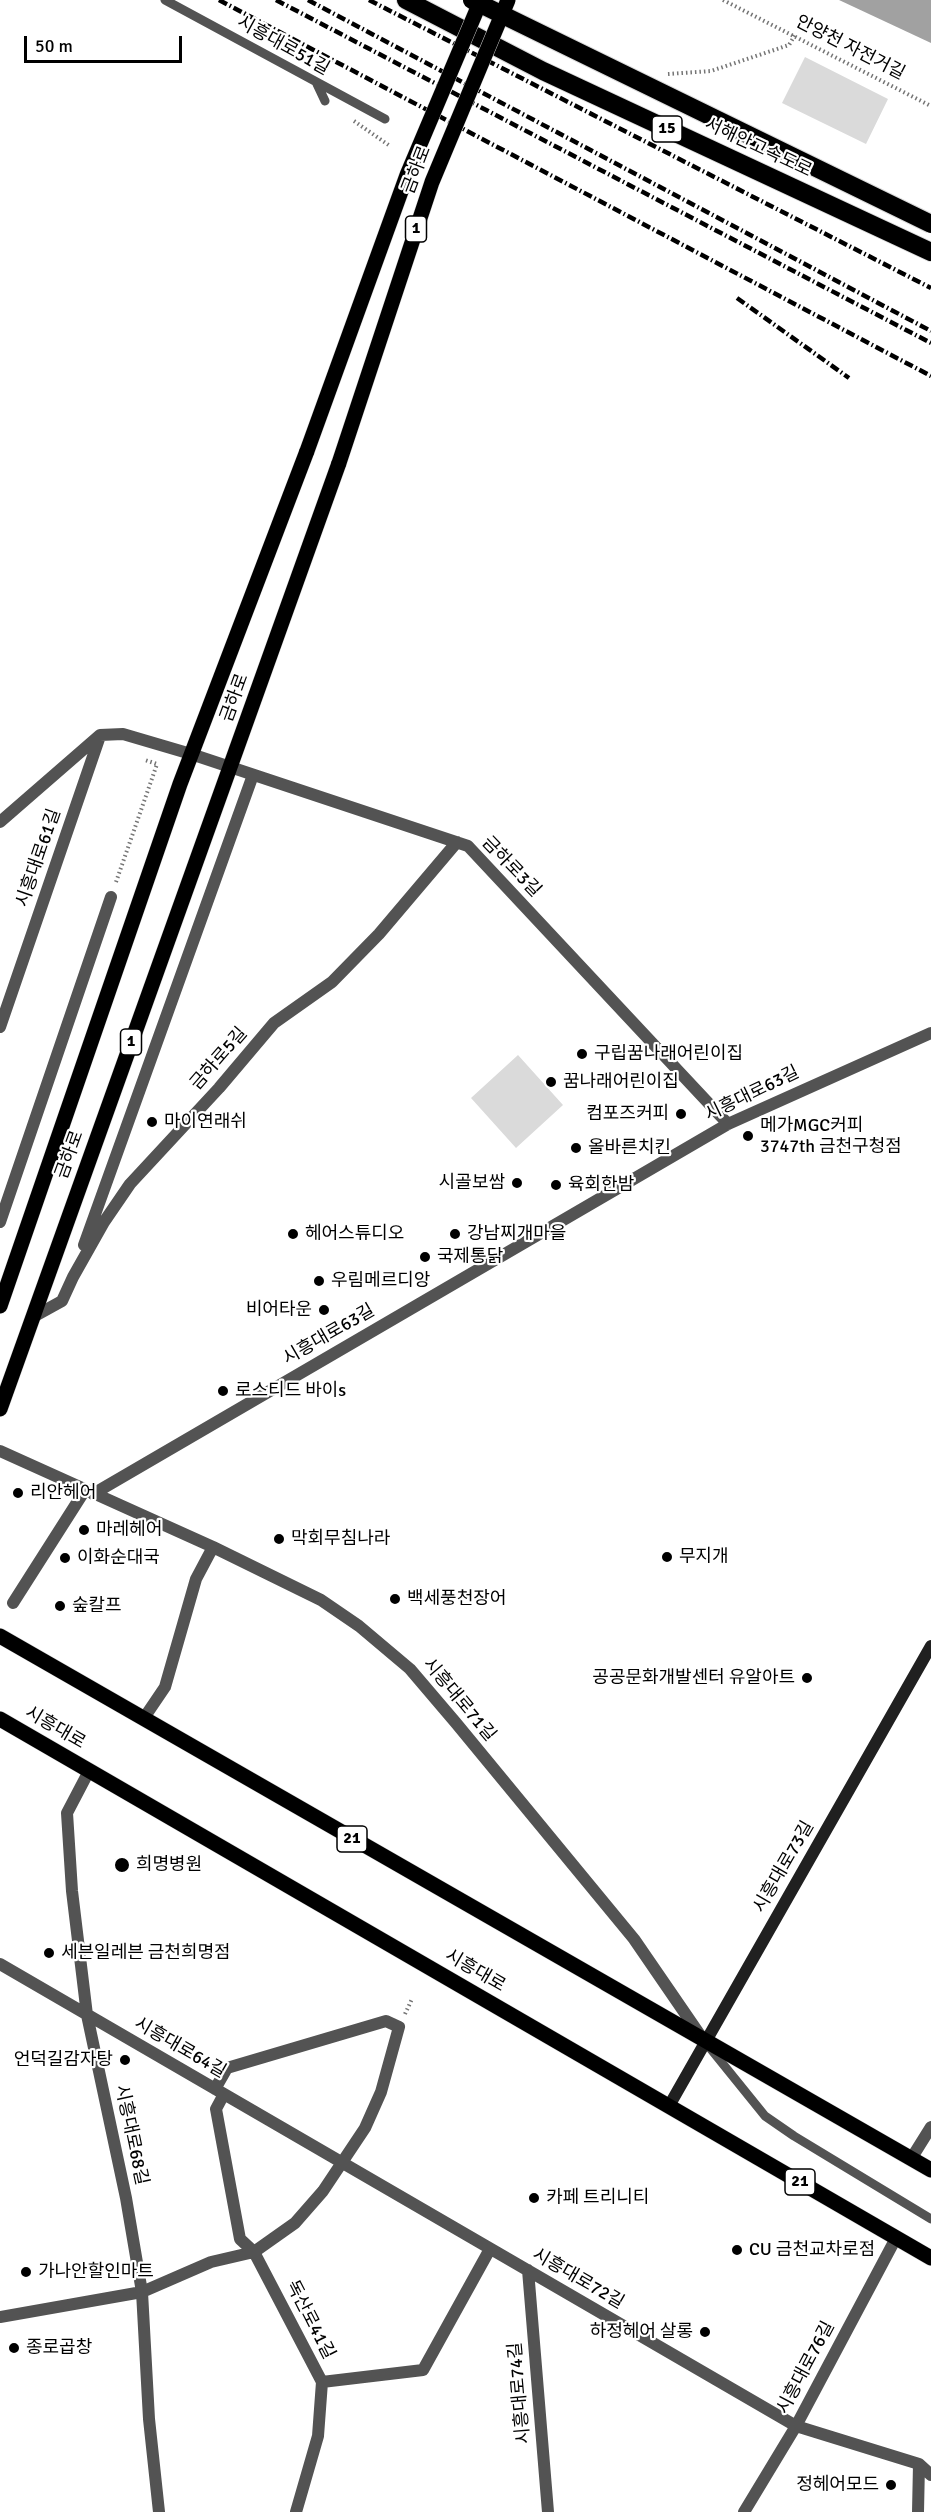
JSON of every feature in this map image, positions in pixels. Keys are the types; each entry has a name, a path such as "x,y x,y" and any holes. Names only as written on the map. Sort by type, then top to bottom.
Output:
{"highway":[{"name":"서해안고속도로","path":"406,0 543,71 931,252"},
{"name":"서해안고속도로","path":"472,0 931,224"}],"main road":[{"name":"금하로","path":"0,1306 192,754 307,451 407,175 481,0"},
{"name":"금하로","path":"0,1409 339,463 432,182 508,0"},
{"name":"21","path":"0,1636 931,2170"},
{"name":"시흥대로","path":"0,1719 931,2258"}],"street":[{"name":"금하로3길","path":"100,735 123,734 192,754 468,846 728,1124"},
{"path":"0,822 100,735"},
{"name":"시흥대로61길","path":"0,1027 100,735"},
{"path":"73,1277 253,775"},
{"name":"금하로5길","path":"33,1317 62,1301 104,1222 130,1184 219,1088 274,1023 332,982 379,934 457,842"},
{"path":"0,1222 111,897"},
{"name":"시흥대로63길","path":"89,1492 728,1124 931,1033"},
{"path":"0,1451 89,1492 13,1603"},
{"name":"시흥대로71길","path":"89,1492 213,1547 321,1599 359,1626 410,1669 634,1939 705,2042"},
{"path":"144,1718 165,1687 196,1579 213,1547"},
{"name":"시흥대로73길","path":"669,2106 931,1646"},
{"name":"시흥대로68길","path":"89,1770 67,1813 72,1891 87,2014 126,2198 142,2292 149,2419 159,2512"},
{"name":"시흥대로64길","path":"0,1964 342,2163"},
{"path":"0,2317 142,2292 211,2262 254,2252 295,2223 323,2191 365,2128 381,2092 399,2027 386,2021 227,2068 219,2091"},
{"name":"독산로41길","path":"219,2091 216,2109 240,2239 254,2252 322,2382 318,2436 296,2512"},
{"path":"911,2159 931,2127"},
{"name":"시흥대로72길","path":"342,2163 796,2426 919,2464"},
{"name":"시흥대로76길","path":"744,2512 796,2426 896,2238"},
{"path":"322,2382 423,2370 490,2249"},
{"name":"시흥대로74길","path":"528,2271 548,2512"},
{"path":"919,2464 931,2475"},
{"path":"918,2512 919,2464"}],"lane":[{"name":"시흥대로51길","path":"165,0 385,119"},
{"path":"317,84 325,101"},
{"path":"705,2042 765,2116 931,2219"}],"path":[{"name":"안양천 자전거길","path":"723,0 931,106"},
{"path":"667,74 711,71 789,45 795,35"},
{"path":"111,897 158,764 145,760"}],"shaded area":[{"path":"839,0 931,0 931,43"},
{"path":"805,57 888,99 866,144 782,103"},
{"path":"518,1055 563,1105 516,1148 471,1098"}],"railway":[{"path":"219,0 931,376"},
{"path":"276,0 931,343"},
{"path":"308,0 931,331"},
{"path":"369,0 931,288"},
{"path":"737,298 849,378"}],"place":[{"name":"구립꿈나래어린이집","path":"582,1054"},
{"name":"꿈나래어린이집","path":"551,1082"},
{"name":"컴포즈커피","path":"681,1114"},
{"name":"마이연래쉬","path":"152,1122"},
{"name":"메가MGC커피 3747th 금천구청점","path":"748,1136"},
{"name":"올바른치킨","path":"576,1148"},
{"name":"시골보쌈","path":"517,1183"},
{"name":"육회한밤","path":"556,1185"},
{"name":"헤어스튜디오","path":"293,1234"},
{"name":"강남찌개마을","path":"455,1234"},
{"name":"국제통닭","path":"425,1257"},
{"name":"우림메르디앙","path":"319,1281"},
{"name":"비어타운","path":"324,1310"},
{"name":"로스티드 바이s","path":"223,1391"},
{"name":"리안헤어","path":"18,1493"},
{"name":"마레헤어","path":"84,1530"},
{"name":"막회무침나라","path":"279,1539"},
{"name":"무지개","path":"667,1557"},
{"name":"이화순대국","path":"65,1558"},
{"name":"백세풍천장어","path":"395,1599"},
{"name":"숲칼프","path":"60,1606"},
{"name":"공공문화개발센터 유알아트","path":"807,1678"},
{"name":"희명병원","path":"122,1865"},
{"name":"세븐일레븐 금천희명점","path":"49,1953"},
{"name":"언덕길감자탕","path":"125,2060"},
{"name":"카페 트리니티","path":"534,2198"},
{"name":"CU 금천교차로점","path":"737,2250"},
{"name":"가나안할인마트","path":"26,2272"},
{"name":"하정헤어 살롱","path":"705,2332"},
{"name":"종로곱창","path":"14,2348"},
{"name":"정헤어모드","path":"891,2485"}]}
